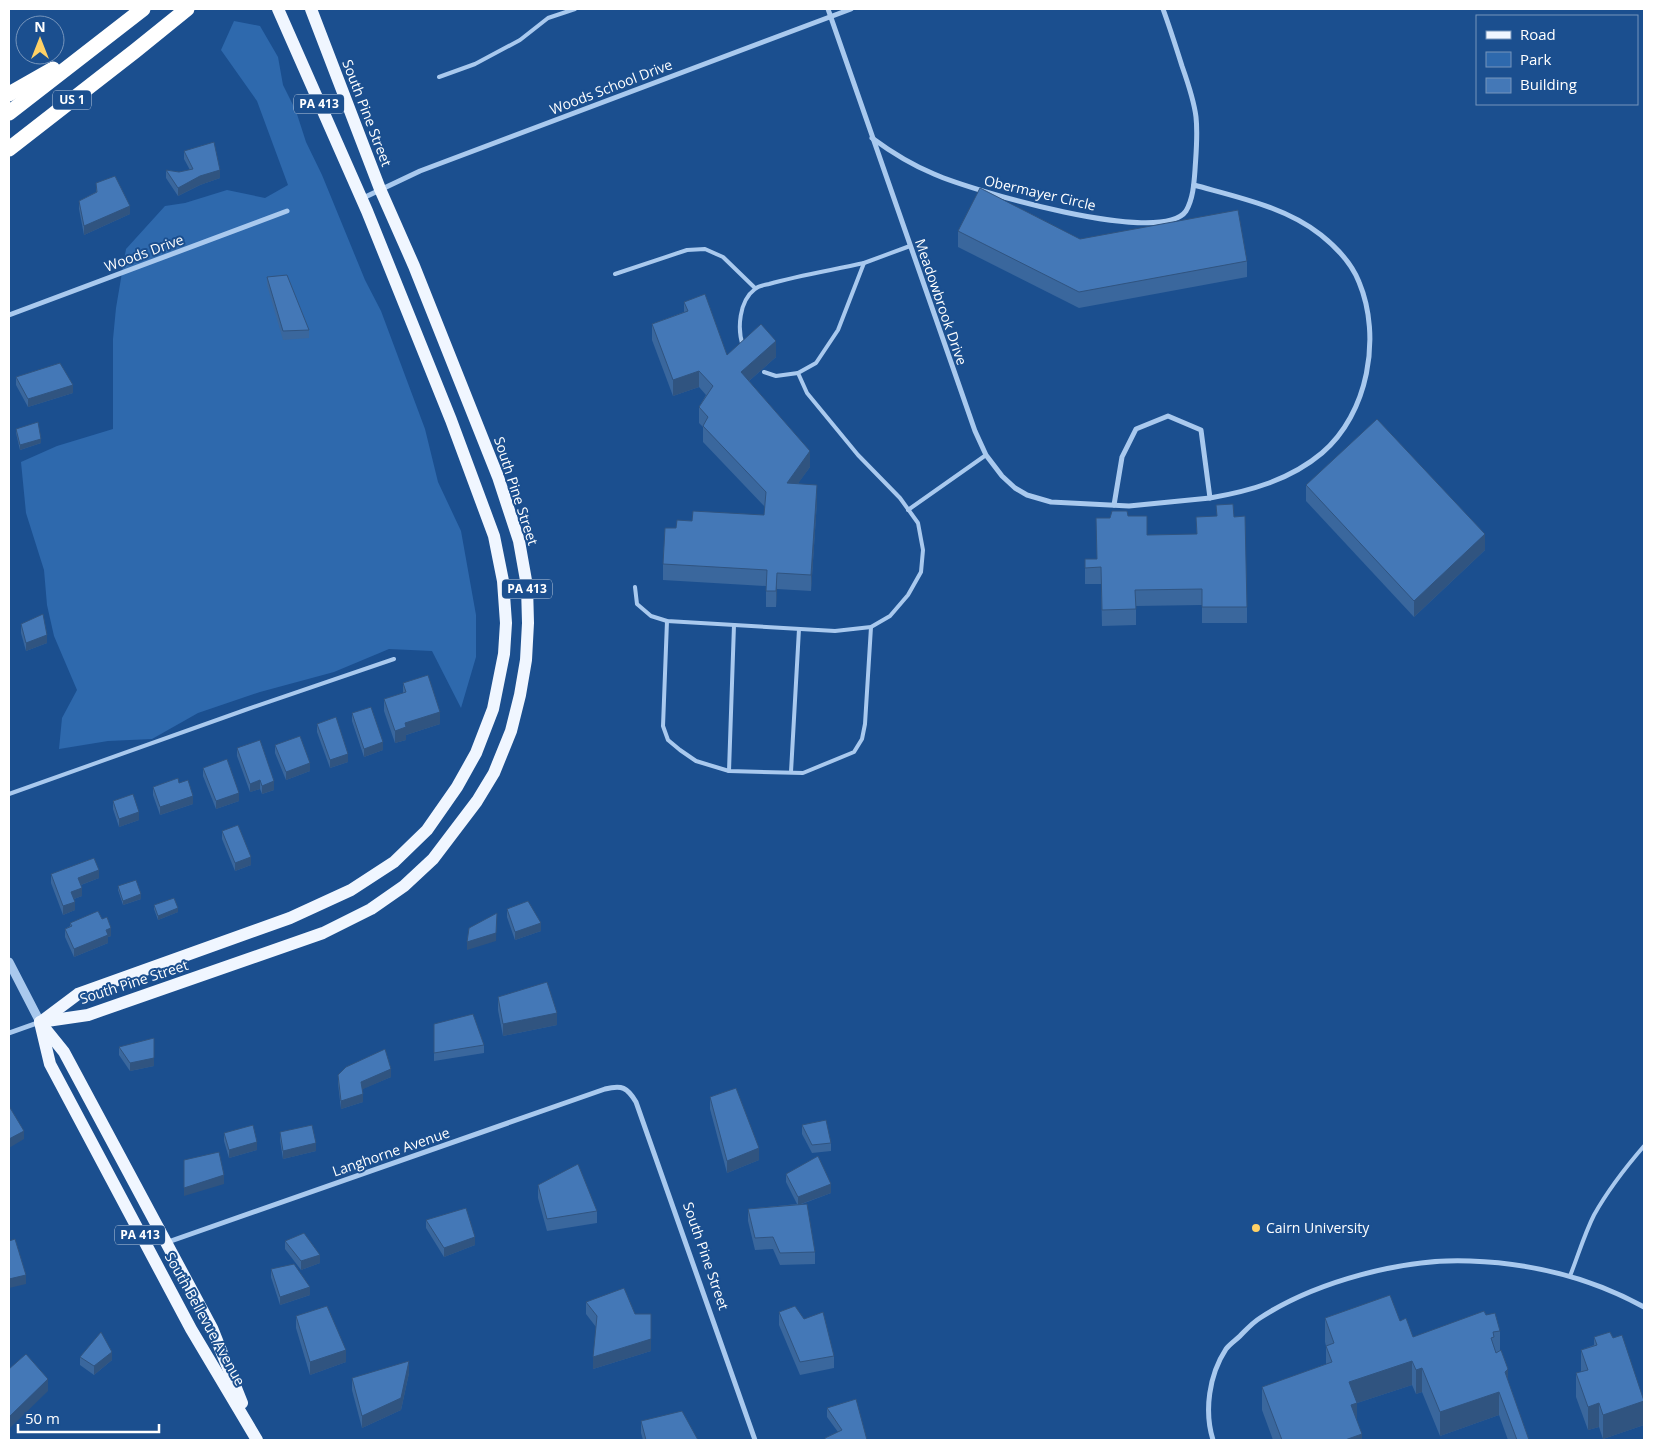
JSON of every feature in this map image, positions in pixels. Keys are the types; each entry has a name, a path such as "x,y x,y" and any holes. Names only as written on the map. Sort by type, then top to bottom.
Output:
{"highway":[{"name":"US 1","path":"9,113 143,9"},
{"name":"US 1","path":"9,149 187,9"},
{"path":"9,94 104,40"}],"main road":[{"name":"South Pine Street","path":"40,1022 78,994 290,918 352,890 394,862 427,830 457,787 476,753 493,709 504,654 506,623 503,581 494,536 451,420 361,199 278,9"},
{"name":"South Pine Street","path":"40,1022 88,1014 323,933 371,909 404,886 433,859 477,801 494,773 511,731 520,696 526,660 528,623 527,586 519,541 494,468 414,266 380,189 311,9"},
{"name":"South Bellevue Avenue","path":"40,1022 64,1052 212,1328 257,1440"},
{"name":"South Bellevue Avenue","path":"40,1022 50,1064 186,1320 257,1440"}],"street":[{"name":"Meadowbrook Drive","path":"828,9 975,431 986,456 1002,476 1027,496 1051,502 1129,506 1210,498 1242,492 1284,478 1305,466 1323,452 1338,437 1348,423 1364,387 1369,364 1370,340 1367,306 1359,281 1341,254 1320,234 1280,212 1194,184"},
{"name":"Woods School Drive","path":"380,189 420,171 850,9"},
{"path":"1163,9 1191,94 1196,118 1194,184"},
{"name":"Obermayer Circle","path":"871,137 900,157 932,174 956,183 1038,207 1107,220 1150,222 1180,217 1190,201 1194,184"},
{"path":"361,199 380,189"},
{"name":"Woods Drive","path":"9,315 288,211"},
{"path":"1114,505 1122,457 1136,429 1168,416 1201,430 1210,498"},
{"name":"South Bellevue Avenue","path":"9,962 40,1022"},
{"path":"9,1033 40,1022"},
{"name":"Langhorne Avenue","path":"167,1242 605,1089 616,1086 622,1087"},
{"name":"South Pine Street","path":"622,1087 630,1092 636,1102 755,1440"},
{"path":"1213,1440 1209,1426 1208,1399 1214,1374 1227,1349 1258,1319 1291,1300 1355,1276 1415,1264 1478,1262 1534,1267 1570,1276 1627,1298 1644,1307"}],"lane":[{"path":"439,77 475,64 520,40 548,18 575,9"},
{"path":"744,349 740,338 740,318 745,300 755,288 783,280 864,263 910,246"},
{"path":"615,274 687,250 705,249 723,257 755,288"},
{"path":"764,372 776,376 798,373 816,363 838,330 864,263"},
{"path":"635,587 638,604 651,616 667,621 835,631 871,627 890,616 908,596 921,572 923,550 918,523 900,498 858,456 807,393 798,373"},
{"path":"908,510 986,456"},
{"path":"667,621 663,726 668,740 696,761 729,771 803,773 854,752 862,739 865,724 871,627"},
{"path":"729,771 734,625"},
{"path":"791,772 799,629"},
{"path":"9,794 394,659"},
{"path":"1570,1276 1594,1215 1618,1176 1644,1146"}],"green space":[{"path":"234,21 260,26 278,57 283,85 296,111 306,142 322,175 365,280 381,311 425,429 438,482 461,531 476,615 476,657 461,708 432,651 389,649 334,672 260,692 198,713 152,739 108,741 59,749 62,718 77,690 54,636 47,605 44,570 26,513 21,462 57,446 113,429 113,339 126,249 165,206 185,203 227,190 265,198 288,185 257,101 221,50"}],"building":[{"path":"214,142 220,170 200,176 178,188 166,170 179,172 193,169 184,151"},
{"path":"115,176 130,206 84,226 79,201 97,192 96,183"},
{"path":"980,188 1080,239 1238,210 1247,261 1079,292 958,231"},
{"path":"287,275 309,330 283,331 267,277"},
{"path":"705,294 727,355 761,324 776,341 741,372 810,451 787,483 817,485 811,575 777,573 776,591 766,591 767,570 663,564 665,528 676,528 677,520 692,521 693,511 764,515 766,492 703,426 708,417 699,407 713,386 699,371 673,380 652,324 688,311 684,302"},
{"path":"60,363 73,385 28,399 16,377"},
{"path":"1377,419 1485,534 1414,601 1306,485"},
{"path":"38,422 41,439 20,445 16,429"},
{"path":"1233,504 1234,517 1245,516 1247,607 1202,607 1202,589 1135,590 1136,609 1102,610 1101,567 1085,568 1085,559 1097,559 1096,518 1110,518 1112,511 1127,511 1128,516 1147,516 1147,535 1197,534 1196,517 1217,516 1216,505"},
{"path":"43,614 47,635 26,643 21,624"},
{"path":"428,675 440,712 405,723 406,727 395,731 384,699 406,692 403,683"},
{"path":"371,707 383,742 364,749 352,713"},
{"path":"336,717 348,754 330,760 317,724"},
{"path":"300,736 310,763 286,772 275,745"},
{"path":"260,740 274,781 262,786 260,780 250,784 237,748"},
{"path":"227,759 239,793 216,801 203,768"},
{"path":"178,778 179,783 188,780 193,796 160,807 153,787"},
{"path":"133,794 139,812 119,819 113,801"},
{"path":"238,825 251,857 235,863 222,831"},
{"path":"94,858 99,870 78,878 82,888 71,892 75,902 63,906 51,874"},
{"path":"136,880 141,894 123,901 118,886"},
{"path":"174,898 178,908 158,916 154,905"},
{"path":"528,901 541,923 515,932 507,909"},
{"path":"98,911 102,919 107,917 111,928 106,930 108,935 74,949 65,929 72,926 70,923"},
{"path":"497,913 496,933 467,942 469,928"},
{"path":"547,982 557,1013 503,1024 498,997"},
{"path":"473,1014 484,1045 434,1053 434,1024"},
{"path":"154,1038 154,1058 130,1063 119,1047"},
{"path":"385,1049 391,1069 361,1082 363,1094 341,1101 338,1075 346,1067"},
{"path":"736,1088 759,1148 727,1161 710,1097"},
{"path":"9,1106 24,1131 9,1139"},
{"path":"826,1120 831,1143 812,1145 802,1125"},
{"path":"253,1125 257,1142 229,1150 224,1133"},
{"path":"312,1125 316,1143 283,1151 280,1132"},
{"path":"219,1152 224,1175 184,1188 184,1160"},
{"path":"818,1156 831,1184 798,1197 786,1174"},
{"path":"578,1164 597,1211 547,1219 538,1185"},
{"path":"807,1204 815,1252 780,1253 773,1237 755,1238 748,1209"},
{"path":"466,1208 475,1237 444,1248 426,1220"},
{"path":"304,1233 320,1255 301,1261 285,1241"},
{"path":"15,1239 26,1275 9,1279 9,1241"},
{"path":"294,1264 310,1287 280,1297 271,1269"},
{"path":"624,1288 635,1314 651,1314 651,1339 593,1357 597,1316 586,1302"},
{"path":"1390,1295 1400,1321 1406,1318 1413,1337 1484,1311 1486,1315 1495,1313 1500,1331 1493,1332 1494,1337 1491,1338 1496,1353 1501,1350 1508,1369 1505,1372 1529,1440 1517,1440 1499,1392 1440,1412 1422,1368 1416,1370 1412,1361 1349,1382 1357,1403 1351,1405 1362,1434 1345,1440 1282,1440 1262,1387 1332,1362 1326,1346 1334,1343 1325,1318"},
{"path":"327,1306 346,1350 310,1362 296,1316"},
{"path":"795,1306 804,1319 823,1312 834,1356 800,1362 779,1312"},
{"path":"101,1332 112,1352 94,1366 80,1357"},
{"path":"1610,1332 1613,1338 1622,1335 1644,1401 1603,1415 1599,1403 1588,1407 1576,1373 1588,1370 1581,1350 1597,1345 1594,1337"},
{"path":"26,1354 48,1379 9,1417 9,1369"},
{"path":"409,1361 401,1398 362,1416 352,1378"},
{"path":"856,1399 867,1440 825,1440 825,1438 842,1430 827,1408"},
{"path":"682,1411 698,1440 646,1440 641,1421"}],"place":[{"name":"Cairn University","path":"1256,1228"}]}
